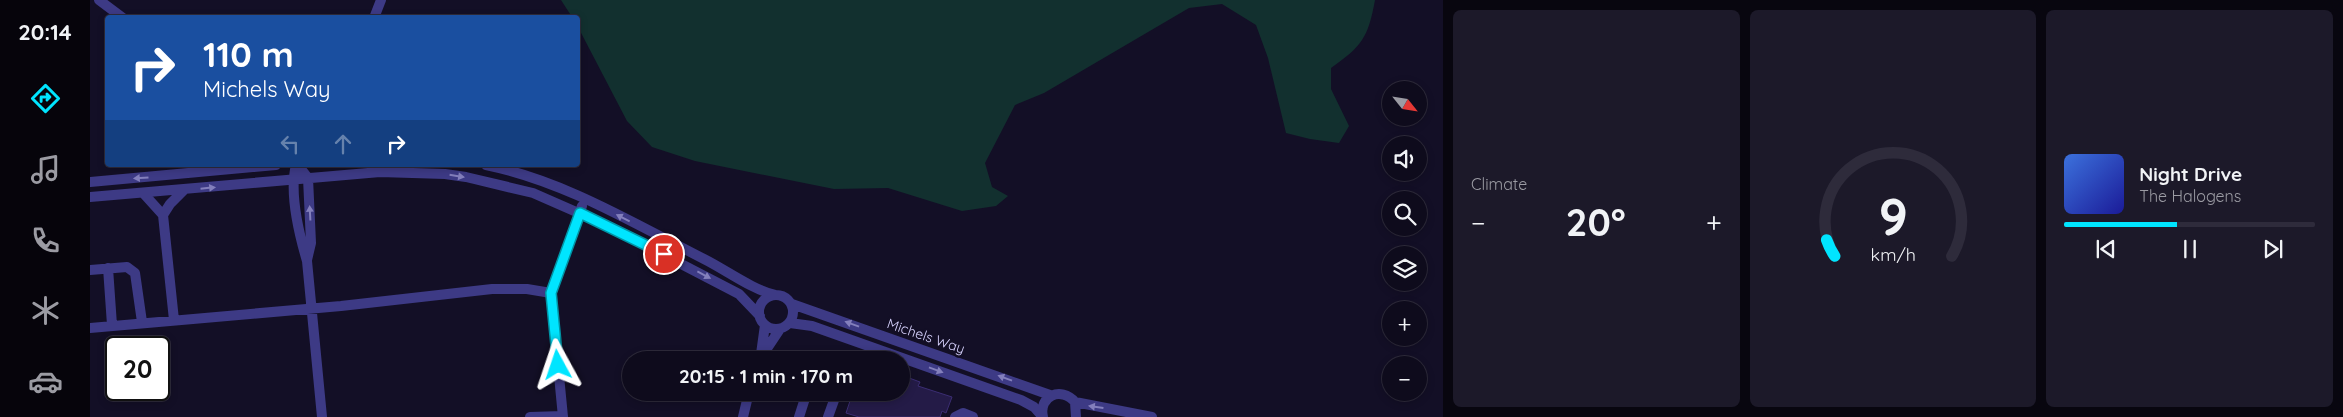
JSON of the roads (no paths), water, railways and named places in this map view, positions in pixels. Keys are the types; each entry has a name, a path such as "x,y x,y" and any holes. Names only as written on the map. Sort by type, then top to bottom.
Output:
{"street":[{"path":"99,0 118,15"},
{"path":"375,15 381,0"},
{"path":"90,182 254,167"},
{"path":"296,167 292,179 302,244 307,261 322,417"},
{"path":"299,167 308,178 311,243 307,261"},
{"path":"493,167 542,180 586,199 733,274 761,291 785,297 792,304 794,314 790,323 780,329 765,351"},
{"path":"90,197 144,194 380,172 445,174 510,187 553,201 580,213 732,290 744,298 762,320 775,330 780,329"},
{"path":"163,215 170,204 184,190"},
{"path":"144,194 163,215 174,320"},
{"path":"530,417 563,417 551,293 586,199"},
{"path":"90,270 127,267 135,273 142,322"},
{"path":"108,268 112,326"},
{"path":"90,328 492,290 527,289 551,293"},
{"path":"760,351 761,304 770,296 775,295"},
{"name":"Michels Way","path":"792,304 1050,395 1066,394 1075,402"},
{"name":"Michels Way","path":"790,323 812,326 1021,400 1034,407 1042,416"},
{"path":"1042,416 1042,405 1050,395"},
{"path":"738,417 746,401"},
{"path":"743,417 747,401"},
{"path":"798,417 804,401"},
{"path":"828,417 834,401"},
{"path":"1076,417 1075,402 1152,417"},
{"path":"955,417 963,413 973,417"}]}
